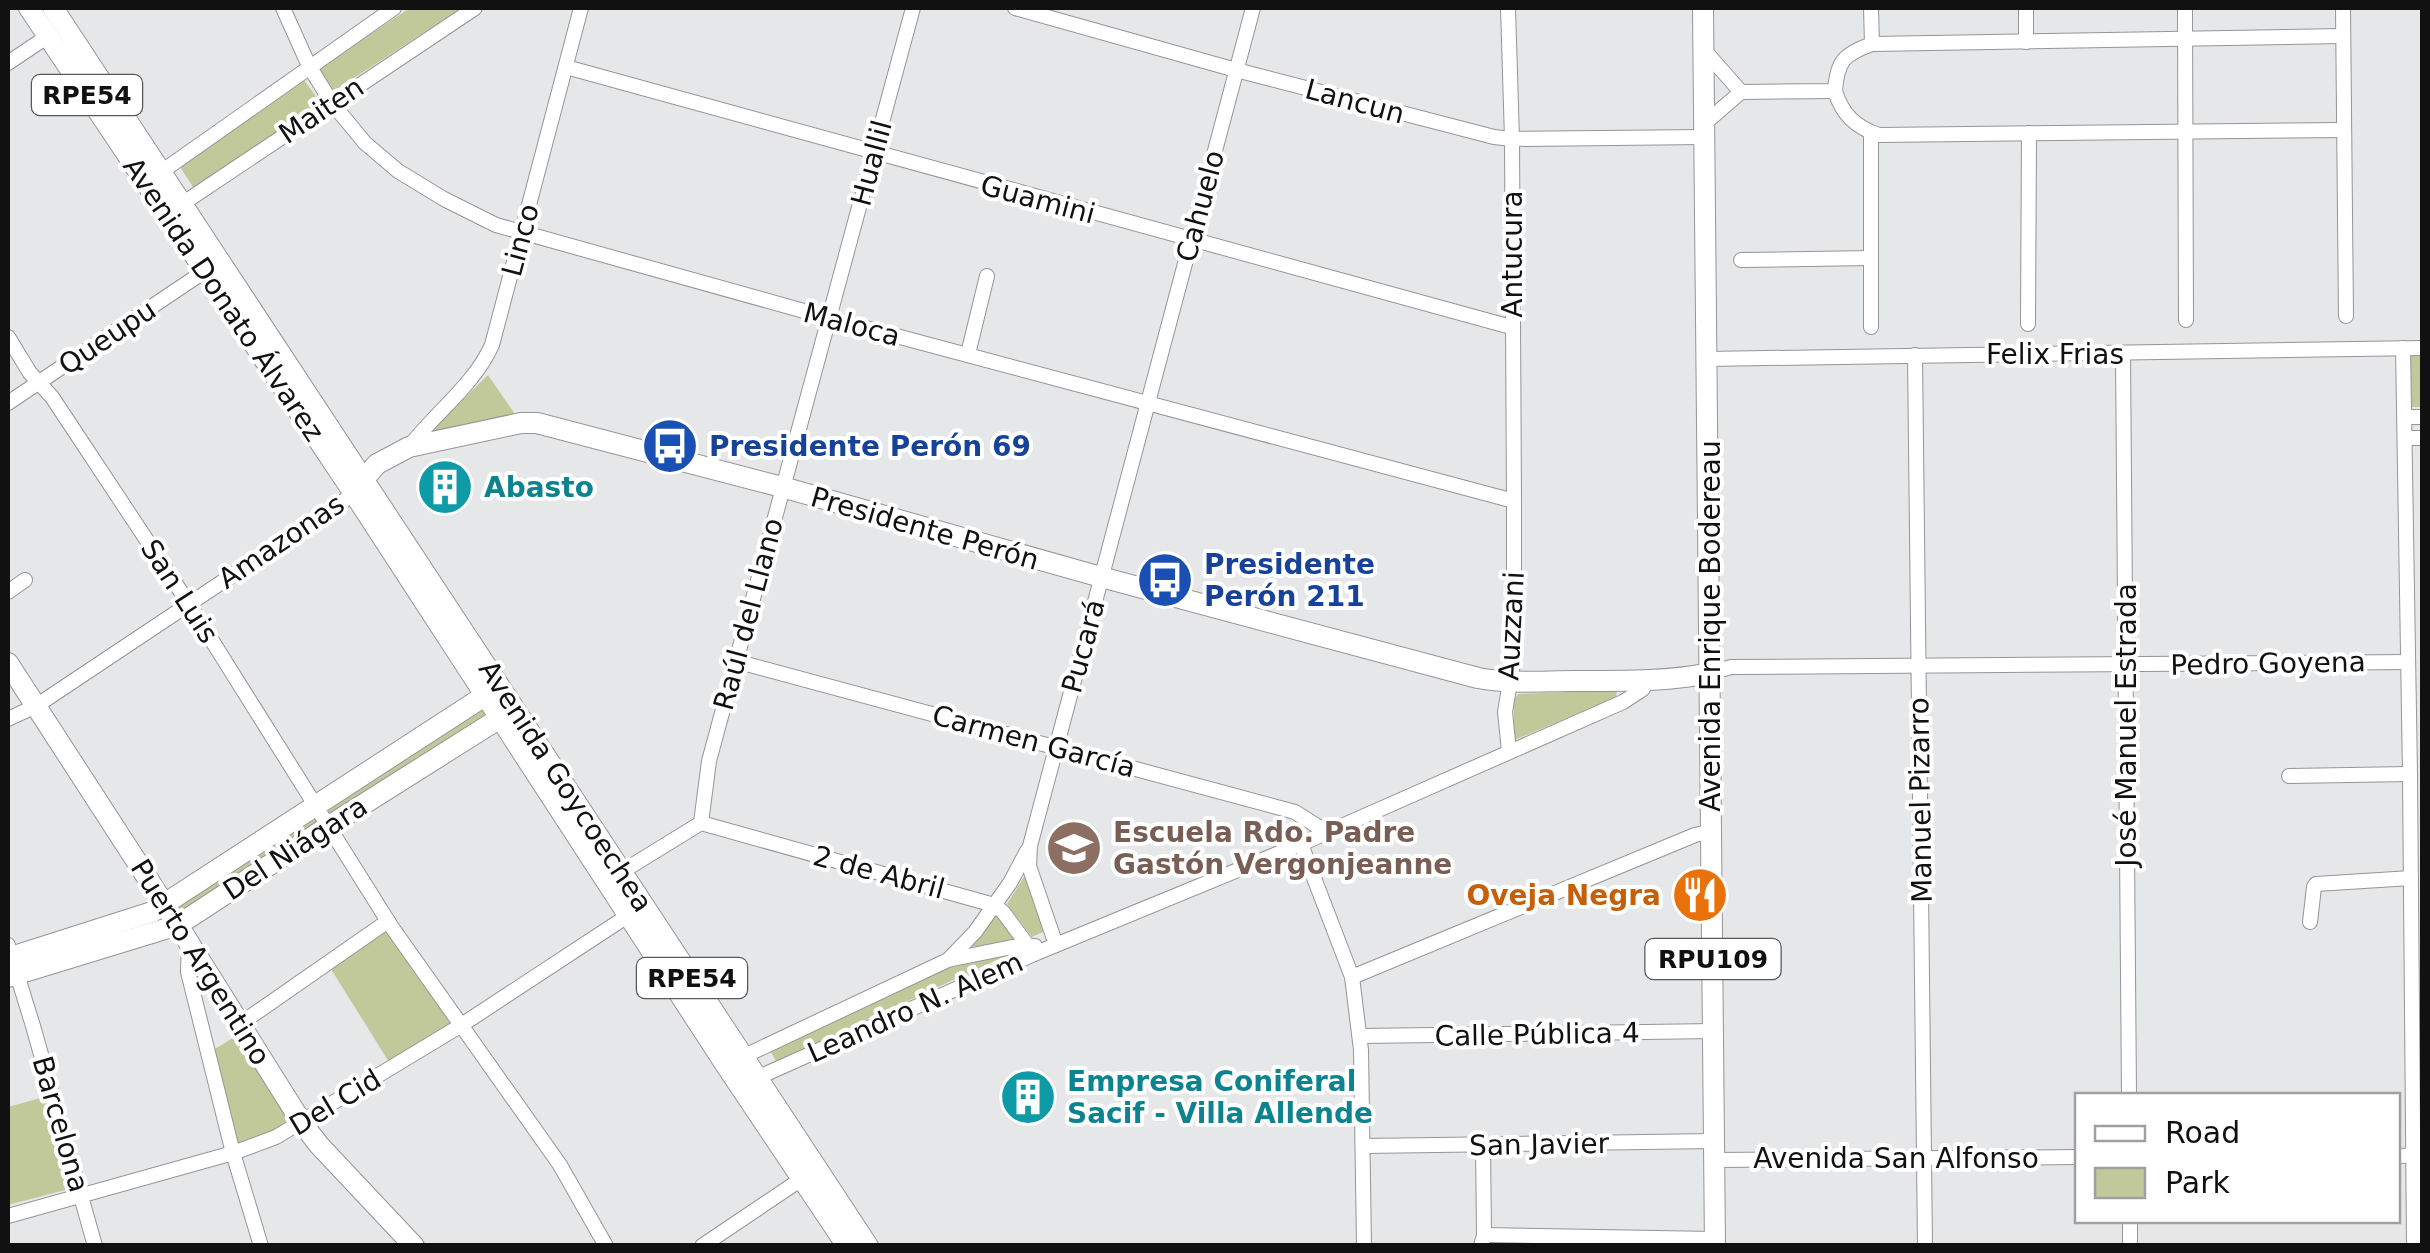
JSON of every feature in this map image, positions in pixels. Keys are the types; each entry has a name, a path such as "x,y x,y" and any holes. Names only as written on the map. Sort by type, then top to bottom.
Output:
{"main road":[{"name":"Avenida Donato Álvarez","path":"29,8 154,177"},
{"name":"Avenida Donato Álvarez","path":"53,8 154,177 359,484"},
{"name":"Avenida Enrique Bodereau","path":"1703,8 1715,1242"},
{"name":"Avenida Donato Álvarez","path":"175,209 206,271 359,484"},
{"name":"Presidente Perón","path":"359,484 377,464 409,447 525,422 536,423 1478,678 1510,682 1688,678 1710,673"},
{"name":"Avenida Goycoechea","path":"359,484 629,915 734,1061 757,1078 868,1246"},
{"name":"Puerto Argentino","path":"8,664 165,904 302,1124 414,1246"},
{"name":"Avenida Goycoechea","path":"499,702 623,871 734,1061"},
{"name":"Del Niágara","path":"10,962 152,912 315,805 499,702"},
{"name":"Del Niágara","path":"10,962 183,933 499,702"},
{"name":"Avenida Goycoechea","path":"757,1078 804,1178 848,1246"}],"street":[{"name":"Maloca","path":"283,8 309,66 332,103 365,143 398,171 475,215 522,234 1514,500"},
{"name":"Maiten","path":"154,177 394,8"},
{"name":"Maiten","path":"175,209 476,8"},
{"name":"Linco","path":"409,447 474,374 488,352 580,8"},
{"name":"Huallil","path":"829,318 913,8"},
{"name":"Lancun","path":"1015,8 1494,137 1704,131"},
{"name":"Cahuelo","path":"1148,404 1253,8"},
{"name":"Antucura","path":"1508,8 1514,500"},
{"path":"1871,8 1872,44"},
{"path":"2026,8 2026,42"},
{"path":"2185,8 2186,320"},
{"path":"2343,8 2346,316"},
{"path":"8,63 48,36"},
{"path":"2343,36 1872,44 1840,63 1835,91 1847,116 1879,135 2344,130"},
{"path":"1704,50 1741,92"},
{"name":"Guamini","path":"566,68 1512,326"},
{"path":"1704,131 1741,92 1835,91"},
{"path":"1870,327 1871,132"},
{"path":"2028,324 2029,134"},
{"path":"1741,260 1870,258"},
{"name":"Queupu","path":"8,403 206,271"},
{"path":"968,354 987,276"},
{"name":"Raúl del Llano","path":"701,823 709,761 829,318"},
{"name":"San Luis","path":"8,337 189,604 328,826"},
{"path":"2403,348 2414,1246"},
{"name":"Felix Frias","path":"1706,359 2422,348"},
{"name":"José Manuel Estrada","path":"2122,354 2129,1093"},
{"name":"Manuel Pizarro","path":"1915,355 1925,1246"},
{"name":"Pucará","path":"1056,946 1029,866 1030,846 1148,404"},
{"path":"2405,418 2422,417"},
{"path":"2405,438 2422,438"},
{"name":"Amazonas","path":"8,719 36,706 345,500 359,484"},
{"name":"Auzzani","path":"1509,751 1505,712 1514,658 1514,500"},
{"path":"8,592 25,580"},
{"name":"Carmen García","path":"735,660 1295,812 1328,832"},
{"name":"Pedro Goyena","path":"1710,673 1731,668 2408,662"},
{"name":"Leandro N. Alem","path":"757,1078 1032,950 1056,946 1301,844 1623,702 1642,689 1646,679"},
{"path":"2289,776 2410,774"},
{"path":"623,871 701,823"},
{"name":"2 de Abril","path":"701,823 994,905"},
{"path":"328,826 388,921 560,1165 606,1246"},
{"path":"1352,976 1712,831"},
{"path":"1301,844 1352,976 1361,1036 1364,1246"},
{"name":"Leandro N. Alem","path":"948,960 994,905 1030,846"},
{"path":"2310,922 2316,884 2410,878"},
{"path":"994,905 1032,950"},
{"name":"Del Cid","path":"8,1216 233,1152 302,1124 629,915"},
{"path":"240,1024 388,921"},
{"path":"183,933 188,972 261,1246"},
{"name":"Leandro N. Alem","path":"734,1061 948,960 1012,947 1032,950"},
{"name":"Barcelona","path":"10,962 95,1246"},
{"name":"Calle Pública 4","path":"1361,1036 1714,1031"},
{"name":"Leandro N. Alem","path":"757,1078 762,1048"},
{"path":"1483,1145 1482,1240 1715,1242"},
{"name":"San Javier","path":"1364,1146 1714,1150"},
{"name":"Avenida San Alfonso","path":"1714,1150 1924,1158 2075,1157"},
{"path":"702,1246 804,1178"}],"green space":[{"path":"410,8 461,8 334,91 319,68"},
{"path":"302,77 322,105 195,190 180,167"},
{"path":"2410,354 2422,356 2422,407 2412,407"},
{"path":"488,375 521,423 423,438"},
{"path":"1617,690 1616,698 1514,740 1514,700 1518,694"},
{"path":"481,706 489,718 330,821 320,806"},
{"path":"314,811 323,826 179,914 175,905"},
{"path":"1027,872 1047,930 1032,937 1007,904"},
{"path":"997,915 1014,939 974,947 972,944"},
{"path":"386,930 454,1024 389,1062 331,969"},
{"path":"1010,954 776,1061 769,1049 945,969"},
{"path":"241,1033 294,1123 236,1148 210,1052"},
{"path":"44,1097 69,1189 8,1205 8,1107"}],"place":[{"name":"Presidente Perón 69","path":"670,446"},
{"name":"Abasto","path":"445,487"},
{"name":"Presidente Perón 211","path":"1165,580"},
{"name":"Escuela Rdo. Padre Gastón Vergonjeanne","path":"1074,848"},
{"name":"Oveja Negra","path":"1700,895"},
{"name":"Empresa Coniferal Sacif - Villa Allende","path":"1028,1097"}]}
